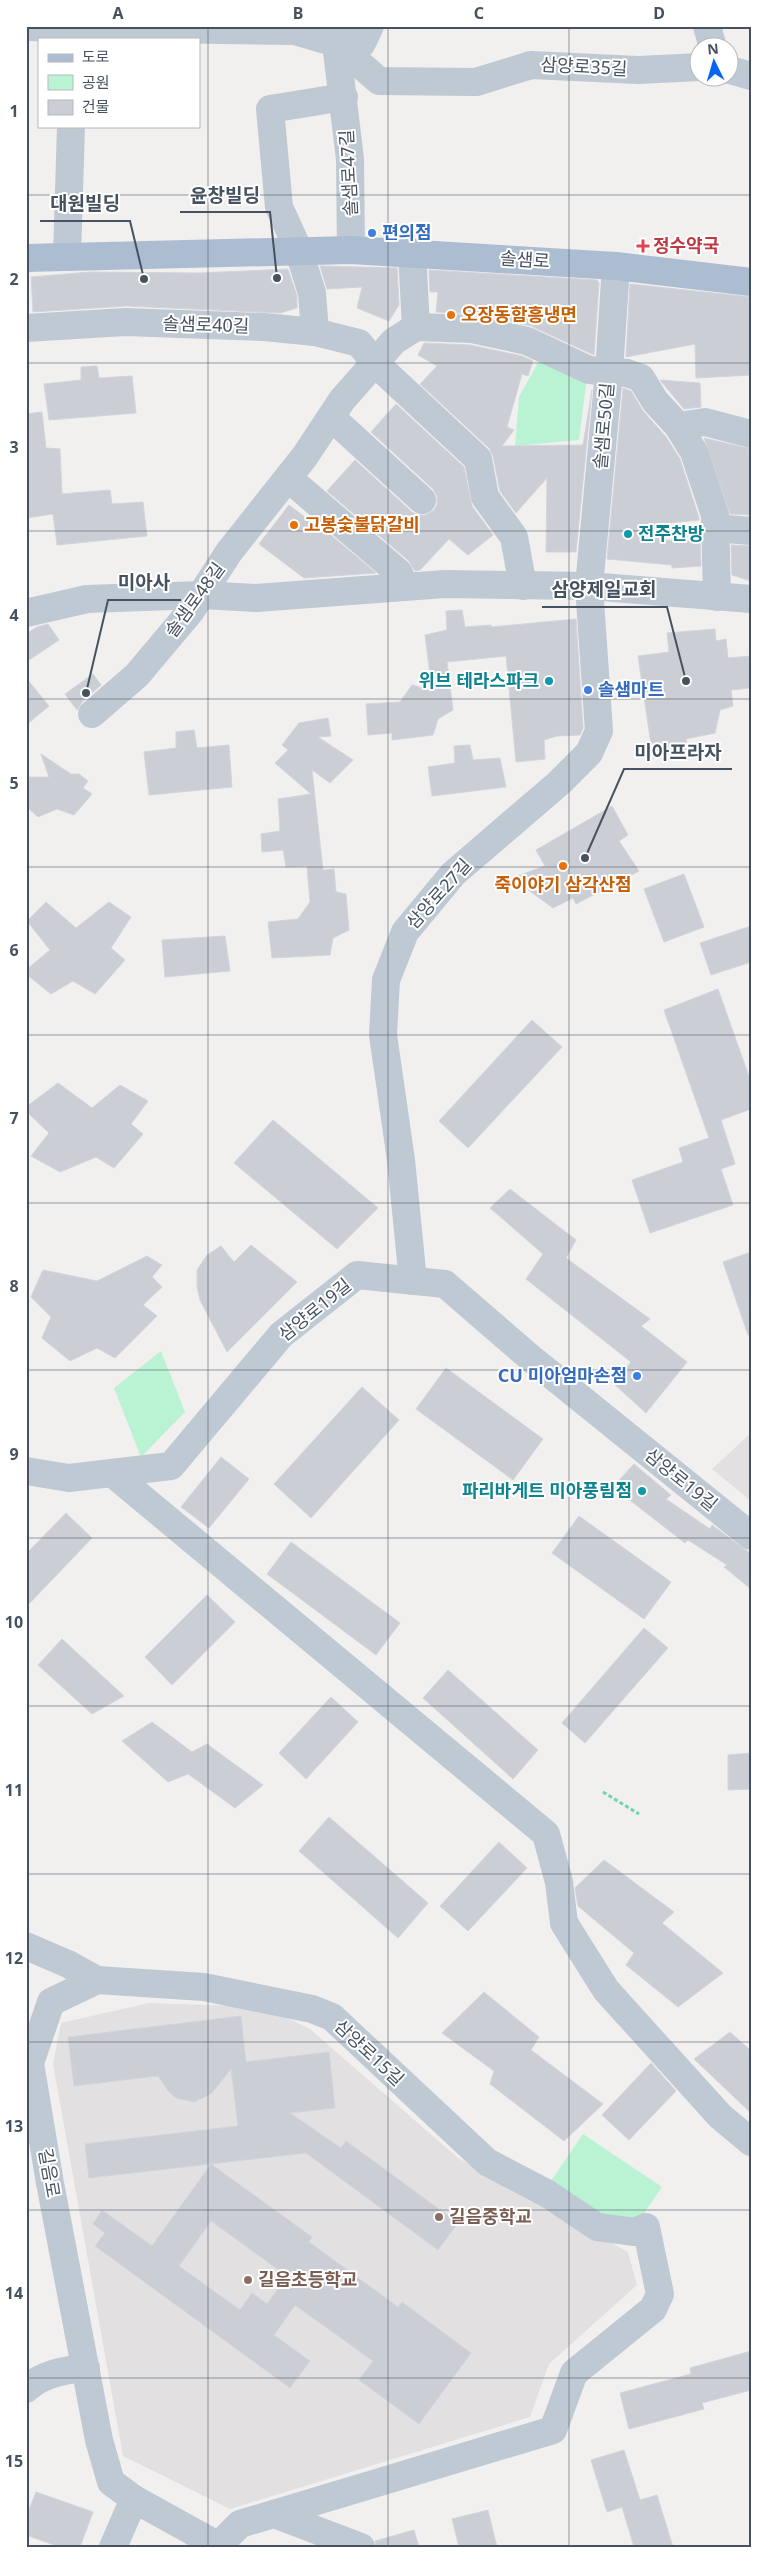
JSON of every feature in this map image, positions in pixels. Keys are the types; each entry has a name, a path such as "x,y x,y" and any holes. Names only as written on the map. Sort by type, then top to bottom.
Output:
{"main road":[{"name":"솔샘로","path":"26,258 352,250 412,252 616,266 751,282"}],"street":[{"path":"26,27 73,31 146,28 295,30 335,34 362,43 370,26"},
{"name":"삼양로35길","path":"335,34 378,81 476,82 531,65 638,70 690,67"},
{"name":"솔샘로47길","path":"335,34 350,159 352,250"},
{"path":"314,332 312,293 299,251 279,207 270,109 344,97"},
{"path":"67,257 70,128"},
{"path":"412,252 416,327 472,329 518,339 589,370 642,378 655,401 678,426 694,452 715,515 717,597"},
{"name":"솔샘로50길","path":"589,586 609,372 616,266"},
{"name":"솔샘로40길","path":"26,328 125,322 264,327 314,332 359,343 375,363"},
{"name":"솔샘로48길","path":"92,714 137,675 190,612 229,552 288,478 331,417 394,341 416,327"},
{"path":"375,363 478,459 485,497 514,537 523,586"},
{"path":"331,417 422,500"},
{"path":"678,426 705,422 751,434"},
{"path":"288,478 399,573 404,587"},
{"path":"715,528 751,531"},
{"path":"26,613 88,599 201,595 256,598 445,584 589,586 751,599"},
{"name":"삼양로27길","path":"413,1281 401,1160 383,1035 386,980 405,932 453,874 559,782 589,753 599,731 589,586"},
{"name":"삼양로19길","path":"26,1471 69,1478 170,1466 281,1335 356,1275 445,1284 532,1360 751,1536"},
{"path":"112,1473 546,1834 559,1882 564,1923 606,1990 720,2116 751,2142"},
{"name":"삼양로15길","path":"26,1946 68,1964 97,1980 204,1987 312,2009 332,2017 487,2162 548,2194 597,2227 635,2232 646,2227 660,2294 653,2309 574,2373 553,2430 274,2514"},
{"name":"길음로","path":"97,1980 51,2002 30,2063 99,2440 111,2482 134,2499 220,2546"},
{"path":"26,2389 36,2380 66,2370 86,2368"},
{"path":"113,2547 134,2499"},
{"path":"220,2546 240,2524 274,2514 361,2547"}],"path":[{"path":"602,1792 639,1814"}],"shaded area":[{"path":"751,1433 751,1501 712,1469"},
{"path":"149,2003 265,2007 310,2029 458,2158 628,2252 637,2285 549,2364 530,2417 230,2509 123,2456 53,2064 61,2023"}],"green space":[{"path":"541,357 587,377 579,440 515,446 519,397"},
{"path":"161,1351 185,1412 141,1457 114,1388"},
{"path":"583,2134 662,2187 629,2235 551,2181"}],"building":[{"path":"320,266 397,268 399,305 389,321 357,308 362,287 327,289"},
{"path":"288,269 297,296 297,308 280,313 126,306 33,312 31,277 90,272 198,273"},
{"path":"429,270 597,280 599,283 594,355 531,326 475,314 436,312 438,292 430,292"},
{"path":"630,284 751,297 751,375 696,378 695,344 626,357"},
{"path":"424,343 470,345 522,356 533,361 528,376 522,374 507,427 514,430 502,446 583,445 592,390 576,552 546,552 547,478 516,513 500,491 493,456 489,448 420,384 437,366 418,355"},
{"path":"97,366 99,378 132,376 136,413 49,420 44,384 81,380 81,367"},
{"path":"660,380 700,383 701,407 684,409"},
{"path":"623,388 631,391 643,411 666,437 680,459 699,518 699,520 659,524 659,540 700,541 701,566 672,568 672,565 607,559"},
{"path":"396,404 464,467 472,506 493,535 468,555 449,539 420,570 415,571 409,561 327,491 355,460 412,512 418,515 426,515 434,510 437,504 437,496 433,489 371,432"},
{"path":"42,412 46,448 60,449 62,494 110,490 112,504 143,502 147,536 57,545 53,514 26,518 26,414"},
{"path":"704,438 751,449 751,515 730,514"},
{"name":"고봉숯불닭갈비","path":"289,505 305,517 307,515 376,573 304,578 259,544"},
{"path":"731,545 751,546 751,581 732,575"},
{"path":"462,610 465,627 491,625 491,627 576,619 583,728 580,735 557,736 544,740 545,759 516,762 506,656 447,662 453,710 438,719 433,735 392,740 392,733 368,735 366,704 400,702 412,685 432,691 425,635 447,630 446,611"},
{"path":"48,624 59,640 26,662 26,634 37,627"},
{"path":"715,629 716,641 726,639 728,658 751,656 751,688 731,690 733,706 720,710 715,733 686,739 688,753 653,758 638,656 669,652 667,633"},
{"path":"93,674 101,685 82,702 77,710 65,694"},
{"path":"26,678 49,706 26,725"},
{"path":"328,718 331,736 318,737 353,760 330,783 312,770 323,870 334,869 336,892 346,894 349,930 333,938 330,955 272,958 268,922 298,919 310,902 307,866 286,867 283,850 262,852 261,834 280,831 278,799 311,794 275,763 288,750 282,745 299,723"},
{"path":"194,730 197,748 229,745 232,787 149,795 144,752 176,748 176,732"},
{"path":"470,745 473,760 500,758 506,787 432,796 428,767 455,763 454,746"},
{"path":"41,754 71,774 79,774 88,781 83,788 92,794 74,815 57,809 38,817 26,806 26,777 49,777"},
{"path":"612,806 628,835 619,841 639,871 576,904 573,898 553,908 512,878 545,866 536,850"},
{"path":"684,874 704,927 664,942 644,889"},
{"path":"46,902 76,928 109,902 131,917 111,948 125,960 95,994 73,981 51,994 26,974 26,970 50,950 27,921"},
{"path":"751,926 751,962 711,975 700,943"},
{"path":"225,936 230,971 165,977 162,940"},
{"path":"718,989 751,1082 751,1109 721,1120 735,1164 721,1169 733,1205 650,1233 632,1180 683,1162 679,1148 709,1138 664,1010"},
{"path":"532,1020 562,1047 468,1148 439,1121"},
{"path":"58,1083 92,1108 120,1085 148,1101 131,1124 143,1134 114,1168 96,1157 60,1172 31,1156 49,1133 26,1111 26,1107"},
{"path":"273,1120 378,1208 337,1249 234,1163"},
{"path":"510,1189 576,1240 566,1258 650,1319 641,1326 687,1362 646,1413 613,1383 631,1362 526,1279 543,1254 490,1208"},
{"path":"251,1245 297,1282 227,1352 200,1300 197,1287 197,1270 207,1255 221,1246 234,1262"},
{"path":"751,1252 751,1335 748,1335 723,1262"},
{"path":"147,1256 162,1265 152,1277 162,1287 143,1305 157,1316 115,1358 97,1348 70,1361 42,1338 51,1317 31,1297 43,1270 97,1281"},
{"path":"446,1368 543,1439 513,1480 416,1409"},
{"path":"362,1387 399,1420 311,1518 274,1484"},
{"path":"221,1457 249,1479 209,1528 181,1507"},
{"path":"634,1464 671,1495 666,1499 710,1529 712,1525 751,1554 751,1589 724,1567 727,1565 688,1540 685,1543 613,1487"},
{"path":"66,1513 92,1538 26,1607 26,1554"},
{"path":"579,1516 671,1582 644,1619 552,1553"},
{"path":"291,1542 400,1623 376,1655 267,1574"},
{"path":"207,1595 235,1622 172,1685 145,1657"},
{"path":"644,1628 668,1648 585,1743 562,1723"},
{"path":"62,1639 124,1696 92,1714 38,1665"},
{"path":"448,1670 538,1750 513,1779 423,1698"},
{"path":"331,1697 358,1722 306,1779 279,1753"},
{"path":"152,1722 192,1752 207,1744 263,1785 235,1808 188,1774 168,1782 122,1741"},
{"path":"751,1753 751,1789 728,1790 728,1755"},
{"path":"329,1817 428,1903 398,1938 299,1851"},
{"path":"499,1842 527,1868 468,1931 440,1906"},
{"path":"604,1860 674,1912 662,1923 723,1973 678,2007 626,1965 634,1953 578,1906 575,1888"},
{"path":"484,1992 539,2037 531,2050 603,2104 564,2141 490,2084 494,2071 442,2033"},
{"path":"241,2016 246,2062 329,2052 335,2108 290,2113 341,2148 346,2141 458,2223 438,2250 306,2153 89,2178 85,2144 238,2126 231,2069 211,2094 194,2102 176,2098 169,2092 158,2076 74,2086 68,2037"},
{"path":"730,2032 751,2051 751,2113 694,2059"},
{"path":"651,2063 676,2091 629,2140 602,2115"},
{"path":"211,2164 312,2237 309,2242 398,2307 402,2302 471,2353 419,2424 359,2380 373,2361 295,2305 274,2335 310,2361 290,2388 95,2246 105,2233 93,2224 102,2210 152,2246","holes":["211,2221 287,2276 267,2304 252,2293 240,2310 179,2266"]},
{"path":"751,2351 751,2390 702,2403 704,2409 629,2429 620,2393 691,2374 690,2368"},
{"path":"624,2450 640,2500 657,2495 673,2547 634,2547 622,2507 607,2512 591,2460"},
{"path":"36,2492 93,2512 80,2547 60,2547 26,2535 26,2517"},
{"path":"488,2510 497,2547 459,2547 452,2519"},
{"path":"414,2530 419,2547 376,2547 375,2541"}],"place":[{"name":"편의점","path":"372,233"},
{"name":"정수약국","path":"643,246"},
{"name":"윤창빌딩","path":"277,278"},
{"name":"대원빌딩","path":"144,279"},
{"name":"오장동함흥냉면","path":"451,315"},
{"name":"고봉숯불닭갈비","path":"294,525"},
{"name":"전주찬방","path":"628,534"},
{"name":"위브 테라스파크","path":"549,681"},
{"name":"삼양제일교회","path":"686,681"},
{"name":"솔샘마트","path":"588,690"},
{"name":"미아사","path":"86,693"},
{"name":"미아프라자","path":"585,858"},
{"name":"죽이야기 삼각산점","path":"563,866"},
{"name":"CU 미아엄마손점","path":"637,1376"},
{"name":"파리바게트 미아풍림점","path":"642,1491"},
{"name":"길음중학교","path":"439,2217"},
{"name":"길음초등학교","path":"248,2280"}]}
